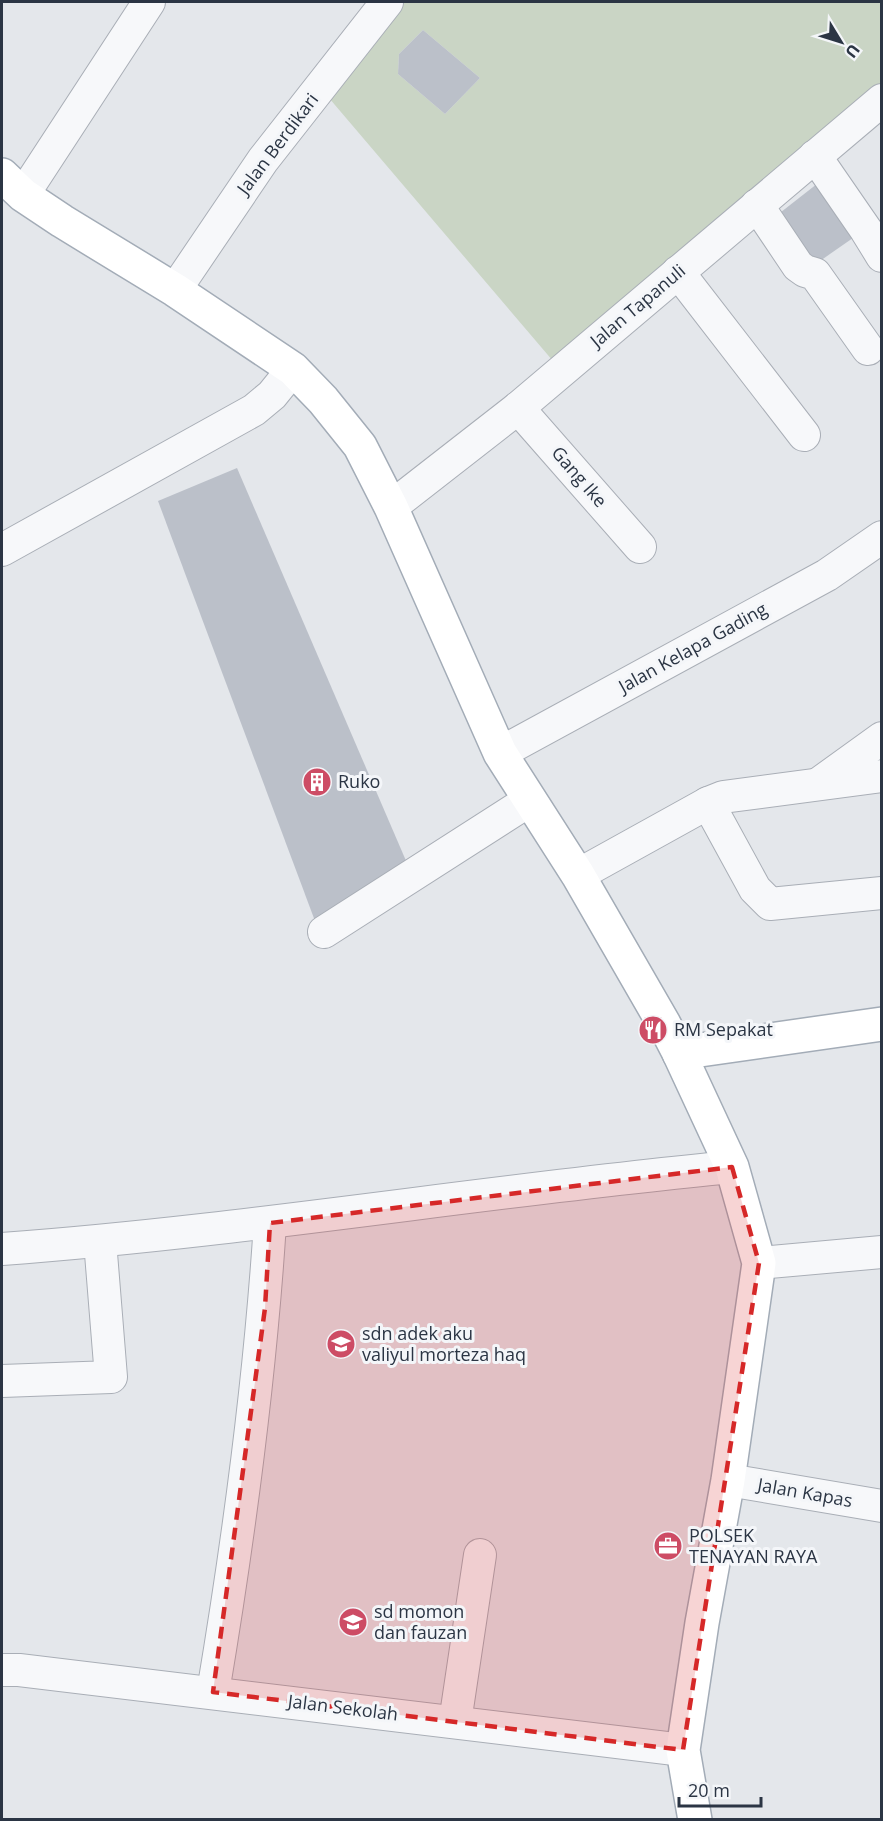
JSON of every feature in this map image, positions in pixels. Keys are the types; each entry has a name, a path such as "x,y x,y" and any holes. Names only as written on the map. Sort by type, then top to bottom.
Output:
{"main road":[{"path":"12,185 62,221 175,290 293,369 323,399 360,446 392,507 500,753 578,875 680,1053 732,1167 759,1263 728,1480 702,1623 683,1750 695,1820"},
{"path":"680,1053 882,1024"}],"street":[{"path":"12,185 149,2"},
{"name":"Jalan Berdikari","path":"175,290 263,160 387,2"},
{"name":"Jalan Tapanuli","path":"392,507 518,408 882,100"},
{"path":"814,156 882,256"},
{"path":"757,205 798,266 815,274 868,349"},
{"path":"678,272 804,435"},
{"path":"2,550 254,410 272,395 293,369"},
{"name":"Gang Ike","path":"518,408 640,547"},
{"name":"Jalan Kelapa Gading","path":"500,753 827,575 882,537"},
{"path":"820,783 882,738"},
{"path":"578,875 708,803 723,797 882,776"},
{"path":"324,932 530,800"},
{"path":"708,803 754,889 770,904 882,893"},
{"path":"2,1249 270,1223 629,1177 732,1167"},
{"path":"213,1692 231,1584 262,1331 270,1223"},
{"path":"2,1381 111,1377 99,1240"},
{"path":"759,1263 882,1252"},
{"name":"Jalan Kapas","path":"728,1480 882,1506"},
{"path":"455,1722 480,1555"},
{"name":"Jalan Sekolah","path":"2,1670 213,1692 683,1750"}],"highlighted area":[{"path":"732,1167 759,1263 683,1750 213,1692 265,1308 270,1223"}],"green space":[{"path":"401,2 881,2 881,87 553,361 329,98","holes":["423,30 480,78 445,114 398,74 399,54"]}],"building":[{"path":"423,30 480,78 445,114 398,74 399,54"},
{"path":"822,180 863,231 807,270 776,216"},
{"name":"Ruko","path":"237,468 416,884 315,921 158,501"}],"place":[{"name":"Ruko","path":"317,782"},
{"name":"RM Sepakat","path":"653,1030"},
{"name":"sdn adek aku valiyul morteza haq","path":"341,1344"},
{"name":"POLSEK TENAYAN RAYA","path":"668,1546"},
{"name":"sd momon dan fauzan","path":"353,1622"}]}
